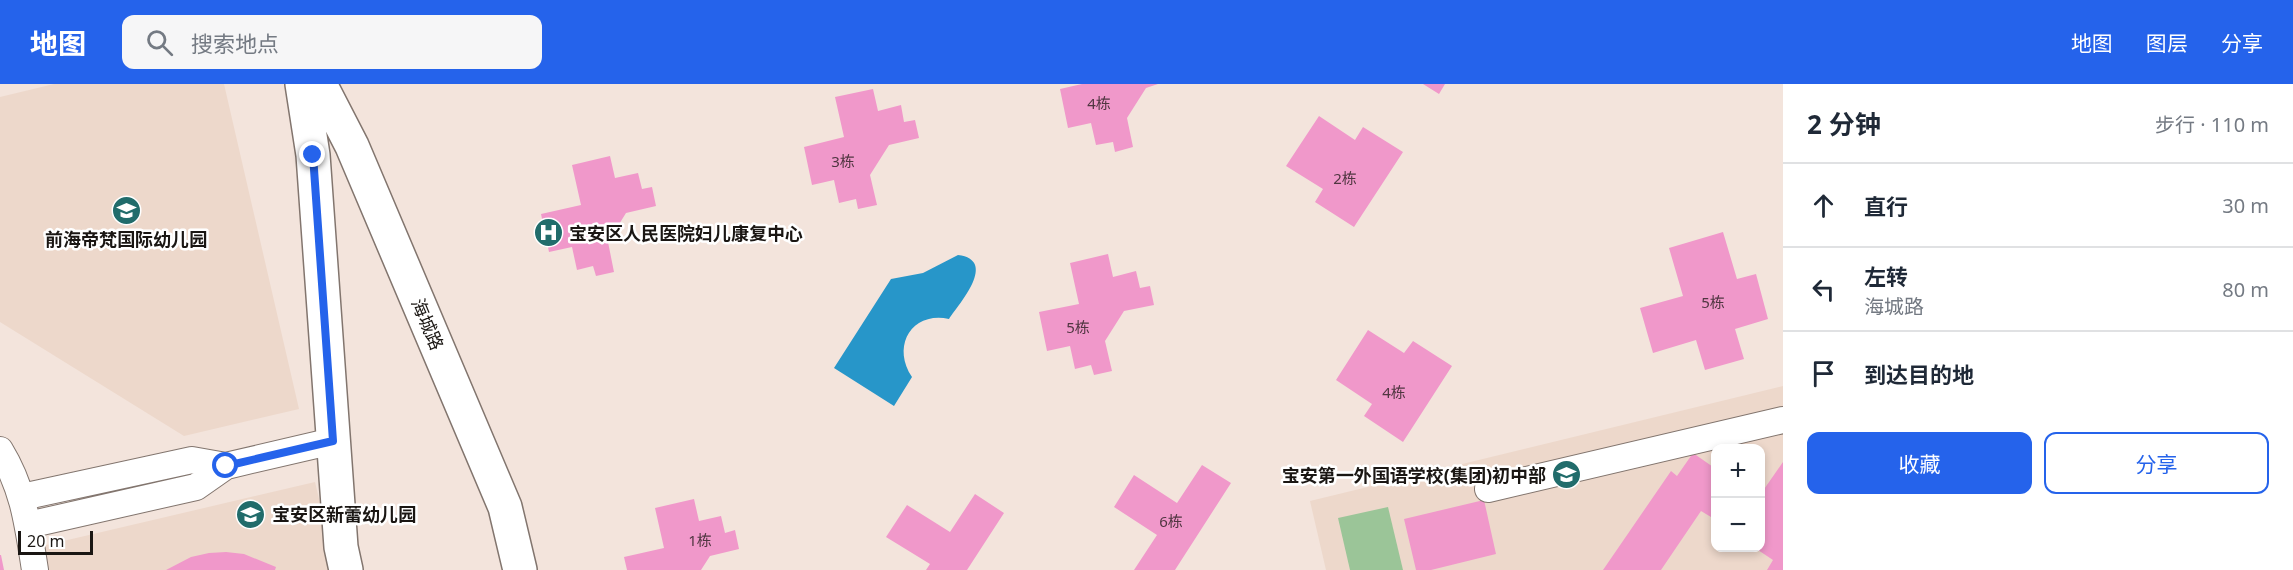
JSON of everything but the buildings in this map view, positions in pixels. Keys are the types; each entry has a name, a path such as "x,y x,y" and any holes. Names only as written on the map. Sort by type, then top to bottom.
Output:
{"main road":[{"path":"302,84 313,155 341,547 346,570"},
{"name":"海城路","path":"320,84 352,146 505,507 520,570"}],"lane":[{"path":"1488,489 1783,420"},
{"path":"28,525 196,487 226,466 333,441"},
{"path":"0,450 17,481 22,497 35,570"},
{"path":"22,497 192,460 226,466"}],"shaded area":[{"name":"前海帝梵国际幼儿园","path":"54,84 224,84 299,409 184,436 0,322 0,97"},
{"name":"宝安第一外国语学校(集团)初中部","path":"1783,386 1783,570 1326,570 1310,501"},
{"name":"宝安区新蕾幼儿园","path":"315,482 336,570 47,570 42,546"}],"green space":[{"path":"1388,507 1403,570 1350,570 1338,518"}],"water":[{"path":"958,255 970,259 975,265 976,273 973,283 949,319 925,320 909,333 904,354 912,377 894,406 834,368 891,279 923,273"}],"place":[{"name":"前海帝梵国际幼儿园","path":"126,210"},
{"name":"宝安区人民医院妇儿康复中心","path":"548,233"},
{"name":"宝安第一外国语学校(集团)初中部","path":"1567,475"},
{"name":"宝安区新蕾幼儿园","path":"251,514"}],"route":[{"path":"226,466 333,441 313,155"}]}
